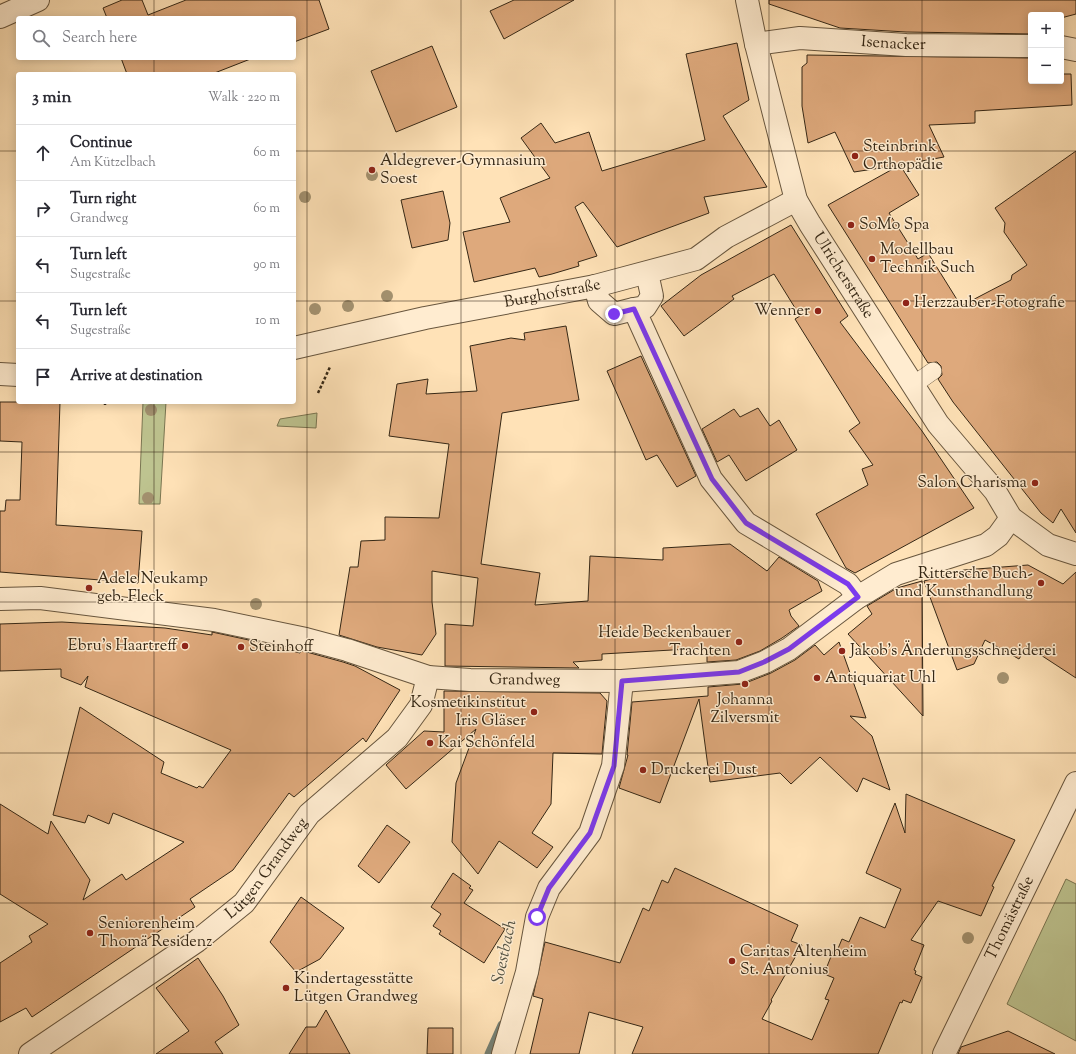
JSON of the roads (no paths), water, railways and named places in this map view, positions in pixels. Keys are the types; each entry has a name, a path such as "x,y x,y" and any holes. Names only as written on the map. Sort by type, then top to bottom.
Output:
{"street":[{"path":"0,17 38,0"},
{"name":"Ulricherstraße","path":"747,0 756,44 796,200 912,386 938,424 995,491 1012,518 1048,546 1076,554"},
{"name":"Isenacker","path":"756,44 800,38 906,44 1028,46"},
{"path":"1064,48 1076,50"},
{"name":"Burghofstraße","path":"296,348 425,318 595,286 696,259 726,238 796,200"},
{"path":"595,286 599,301 614,314 645,307 652,296 647,273"},
{"path":"634,309 712,479 746,523 848,584 858,597"},
{"path":"0,374 16,375"},
{"name":"Grandweg","path":"0,599 40,598 214,620 306,639 346,650 428,677 470,680 622,681 739,672 764,662 789,649 858,597 896,574 986,545 998,536 1012,518"},
{"name":"Lütgen Grandweg","path":"30,1054 197,941 244,903 309,814 397,738 421,705 428,677"},
{"path":"503,1054 527,972 537,917 549,888 590,833 614,766 622,681"},
{"name":"Thomästraße","path":"944,1054 1076,783"}],"lane":[{"path":"912,386 933,371"}],"waterway":[{"name":"Soestbach","path":"489,1054 502,1025"}],"place":[{"name":"Steinbrink Orthopädie","path":"855,156"},
{"name":"Aldegrever-Gymnasium Soest","path":"372,170"},
{"name":"SoMo Spa","path":"851,225"},
{"name":"Modellbau Technik Such","path":"872,259"},
{"name":"Herzzauber-Fotografie","path":"906,303"},
{"name":"Wenner","path":"818,311"},
{"name":"Salon Charisma","path":"1035,483"},
{"name":"Rittersche Buch- und Kunsthandlung","path":"1041,583"},
{"name":"Adele Neukamp geb. Fleck","path":"89,588"},
{"name":"Heide Beckenbauer Trachten","path":"739,642"},
{"name":"Ebru's Haartreff","path":"185,646"},
{"name":"Steinhoff","path":"241,647"},
{"name":"Jakob's Änderungsschneiderei","path":"842,651"},
{"name":"Antiquariat Uhl","path":"817,678"},
{"name":"Johanna Zilversmit","path":"745,684"},
{"name":"Kosmetikinstitut Iris Gläser","path":"534,712"},
{"name":"Kai Schönfeld","path":"430,743"},
{"name":"Druckerei Dust","path":"643,770"},
{"name":"Seniorenheim Thomä Residenz","path":"90,933"},
{"name":"Caritas Altenheim St. Antonius","path":"732,961"},
{"name":"Kindertagesstätte Lütgen Grandweg","path":"286,988"}]}
